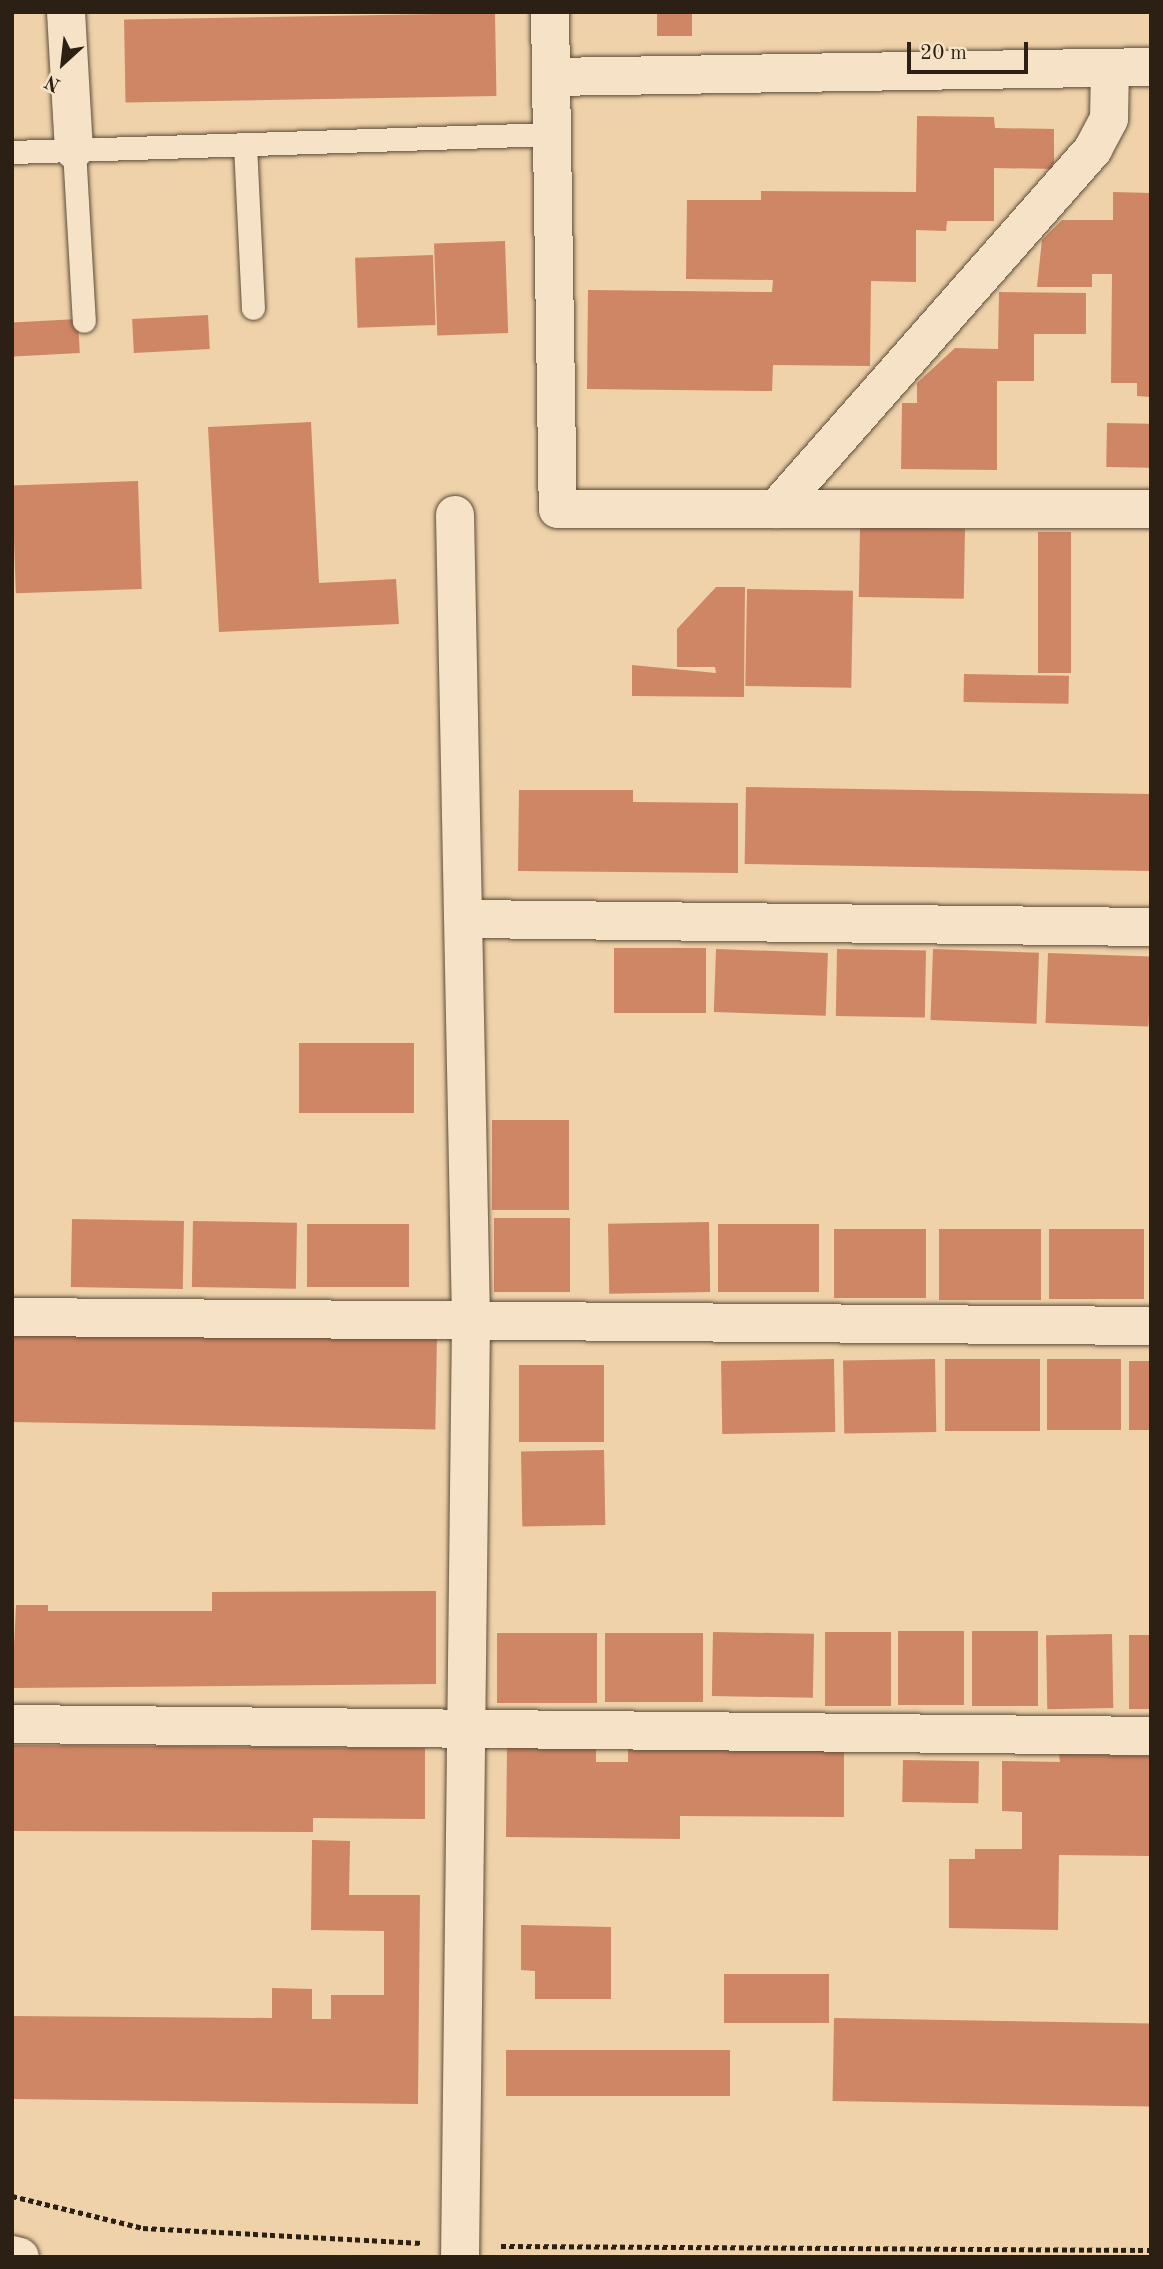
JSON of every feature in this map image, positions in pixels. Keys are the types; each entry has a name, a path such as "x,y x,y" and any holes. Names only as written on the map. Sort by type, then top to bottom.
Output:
{"street":[{"path":"66,12 74,150"},
{"path":"550,12 558,509 1151,509"},
{"path":"776,509 1093,149 1109,119 1110,68"},
{"path":"551,78 1151,68"},
{"path":"456,515 467,919 471,1321 469,1729 460,2251"},
{"path":"467,919 1151,927"},
{"path":"12,1317 1151,1326"},
{"path":"12,1724 1151,1736"},
{"path":"12,2255 20,2257"}],"lane":[{"path":"12,152 552,134"},
{"path":"244,145 253,308"},
{"path":"74,150 84,321"}],"path":[{"path":"12,2196 143,2228 460,2251 1151,2250"}],"building":[{"path":"657,12 692,12 692,36 657,36"},
{"path":"495,13 496,96 126,102 124,19"},
{"path":"917,116 994,117 995,128 1054,129 1054,169 994,168 994,221 947,221 946,231 916,230 916,282 871,281 870,366 773,365 772,391 587,389 588,290 772,292 773,280 686,279 687,200 761,200 761,191 916,192"},
{"path":"1113,192 1151,193 1151,397 1137,396 1137,383 1111,383 1112,274 1092,274 1092,287 1037,287 1042,240 1062,220 1113,220"},
{"path":"505,241 508,333 437,335 434,243"},
{"path":"433,255 435,325 357,328 355,258"},
{"path":"999,292 1086,293 1086,334 1034,334 1034,381 997,381 997,470 901,469 902,403 917,403 917,383 955,348 998,349"},
{"path":"208,315 210,349 134,353 132,319"},
{"path":"78,319 80,353 14,356 12,322"},
{"path":"311,422 319,583 396,579 399,624 219,632 208,427"},
{"path":"1107,423 1151,424 1150,468 1106,467"},
{"path":"138,481 142,589 16,593 12,485"},
{"path":"860,527 965,529 964,599 859,597"},
{"path":"1038,532 1071,532 1071,673 1038,673"},
{"path":"716,587 745,587 744,697 632,696 632,665 716,673 715,667 677,667 677,629"},
{"path":"747,589 853,591 851,688 745,686"},
{"path":"964,674 1069,676 1068,704 964,702"},
{"path":"746,787 1151,794 1150,871 745,864"},
{"path":"519,790 633,790 633,802 738,803 738,873 518,871"},
{"path":"614,948 706,948 706,1013 614,1013"},
{"path":"716,949 828,953 826,1016 714,1012"},
{"path":"837,949 926,951 925,1018 836,1016"},
{"path":"933,949 1039,953 1036,1024 931,1020"},
{"path":"1048,953 1151,957 1148,1027 1046,1023"},
{"path":"299,1043 414,1043 414,1113 299,1113"},
{"path":"492,1120 569,1120 569,1210 492,1210"},
{"path":"494,1218 570,1218 570,1292 494,1292"},
{"path":"72,1219 184,1221 183,1289 71,1287"},
{"path":"193,1221 297,1223 296,1289 192,1287"},
{"path":"709,1222 710,1292 609,1294 608,1224"},
{"path":"307,1224 409,1224 409,1287 307,1287"},
{"path":"718,1224 819,1224 819,1292 718,1292"},
{"path":"834,1229 926,1229 926,1298 834,1298"},
{"path":"939,1229 1041,1229 1041,1300 939,1300"},
{"path":"1049,1229 1144,1229 1144,1299 1049,1299"},
{"path":"12,1331 437,1338 435,1429 12,1422"},
{"path":"834,1359 835,1432 722,1434 721,1361"},
{"path":"935,1359 936,1432 844,1434 843,1361"},
{"path":"945,1359 1040,1359 1040,1431 945,1431"},
{"path":"1047,1359 1121,1359 1121,1430 1047,1430"},
{"path":"1129,1361 1151,1361 1151,1430 1129,1430"},
{"path":"519,1365 604,1365 604,1442 519,1442"},
{"path":"604,1450 605,1525 522,1526 521,1451"},
{"path":"436,1591 436,1684 12,1688 16,1605 48,1605 48,1611 212,1611 212,1592"},
{"path":"898,1631 964,1631 964,1705 898,1705"},
{"path":"972,1631 1038,1631 1038,1706 972,1706"},
{"path":"713,1632 814,1634 813,1698 712,1696"},
{"path":"825,1632 891,1632 891,1706 825,1706"},
{"path":"497,1633 597,1633 597,1703 497,1703"},
{"path":"605,1633 703,1633 703,1702 605,1702"},
{"path":"1112,1634 1113,1708 1047,1709 1046,1635"},
{"path":"1129,1635 1151,1635 1151,1709 1129,1709"},
{"path":"628,1744 844,1746 844,1817 680,1816 680,1839 506,1837 507,1747 596,1748 596,1762 628,1762"},
{"path":"12,1745 425,1748 425,1819 313,1818 313,1832 12,1831"},
{"path":"1059,1754 1151,1756 1151,1856 1059,1855 1058,1930 949,1928 949,1859 975,1859 975,1849 1022,1849 1022,1812 1002,1811 1002,1761 1060,1762"},
{"path":"903,1760 979,1761 978,1803 902,1802"},
{"path":"312,1840 350,1841 349,1895 420,1895 418,2104 12,2099 12,2016 272,2018 272,1988 312,1989 312,2019 331,2019 331,1995 384,1995 384,1931 311,1930"},
{"path":"521,1925 611,1927 611,1999 535,1999 535,1971 521,1970"},
{"path":"724,1974 829,1974 829,2023 724,2023"},
{"path":"834,2018 1151,2024 1150,2107 833,2101"},
{"path":"506,2050 730,2050 730,2096 506,2096"}]}
